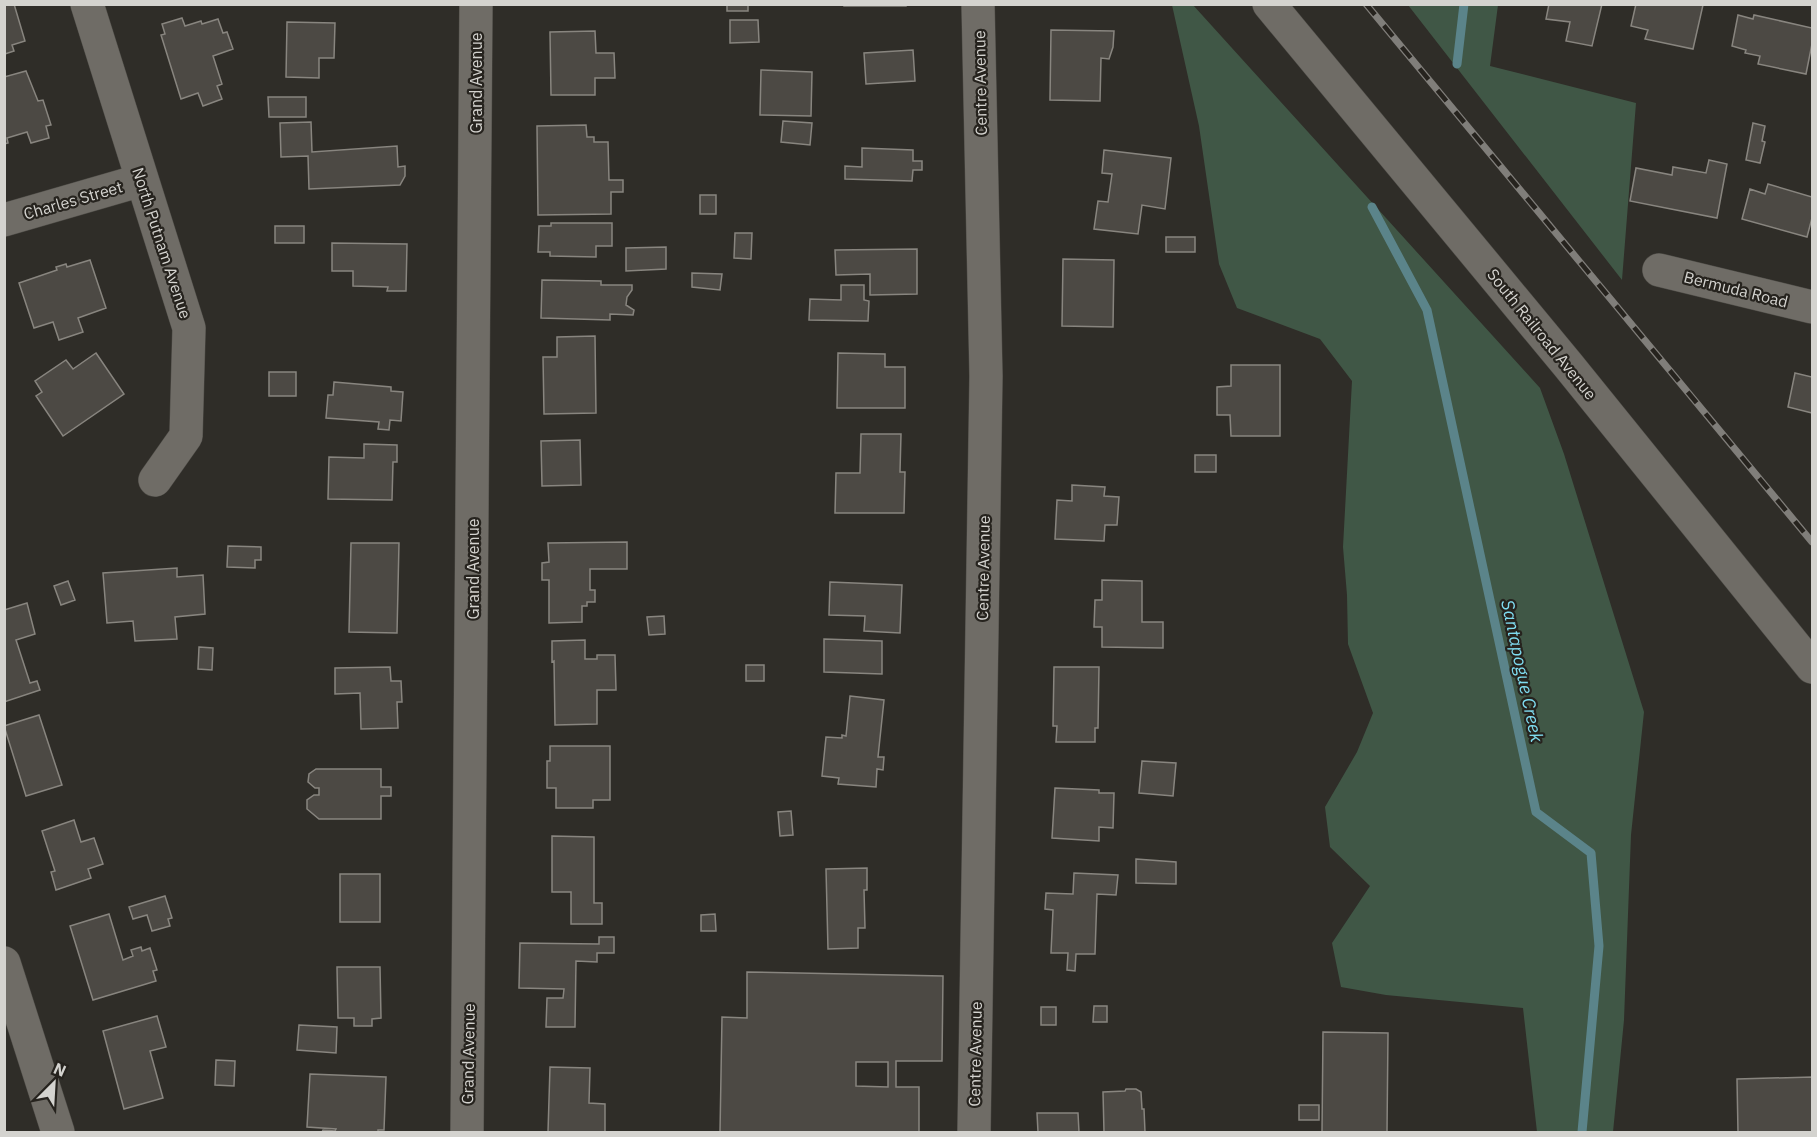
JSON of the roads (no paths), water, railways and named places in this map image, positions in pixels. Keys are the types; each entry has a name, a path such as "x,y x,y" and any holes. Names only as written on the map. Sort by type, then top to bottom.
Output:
{"street":[{"name":"North Putnam Avenue","path":"87,4 189,328 186,436 156,480"},
{"name":"Grand Avenue","path":"467,1132 476,4"},
{"name":"Centre Avenue","path":"974,1132 986,376 978,4"},
{"name":"South Railroad Avenue","path":"1269,4 1561,356 1812,667"},
{"name":"Charles Street","path":"4,220 142,180"},
{"name":"Bermuda Road","path":"1659,270 1812,307"},
{"path":"4,963 58,1132"}],"waterway":[{"name":"Santapogue Creek","path":"1457,64 1464,4"},
{"name":"Santapogue Creek","path":"1372,207 1427,310 1536,812 1591,853 1599,946 1582,1132"}],"railway":[{"path":"1366,4 1812,542"}]}
